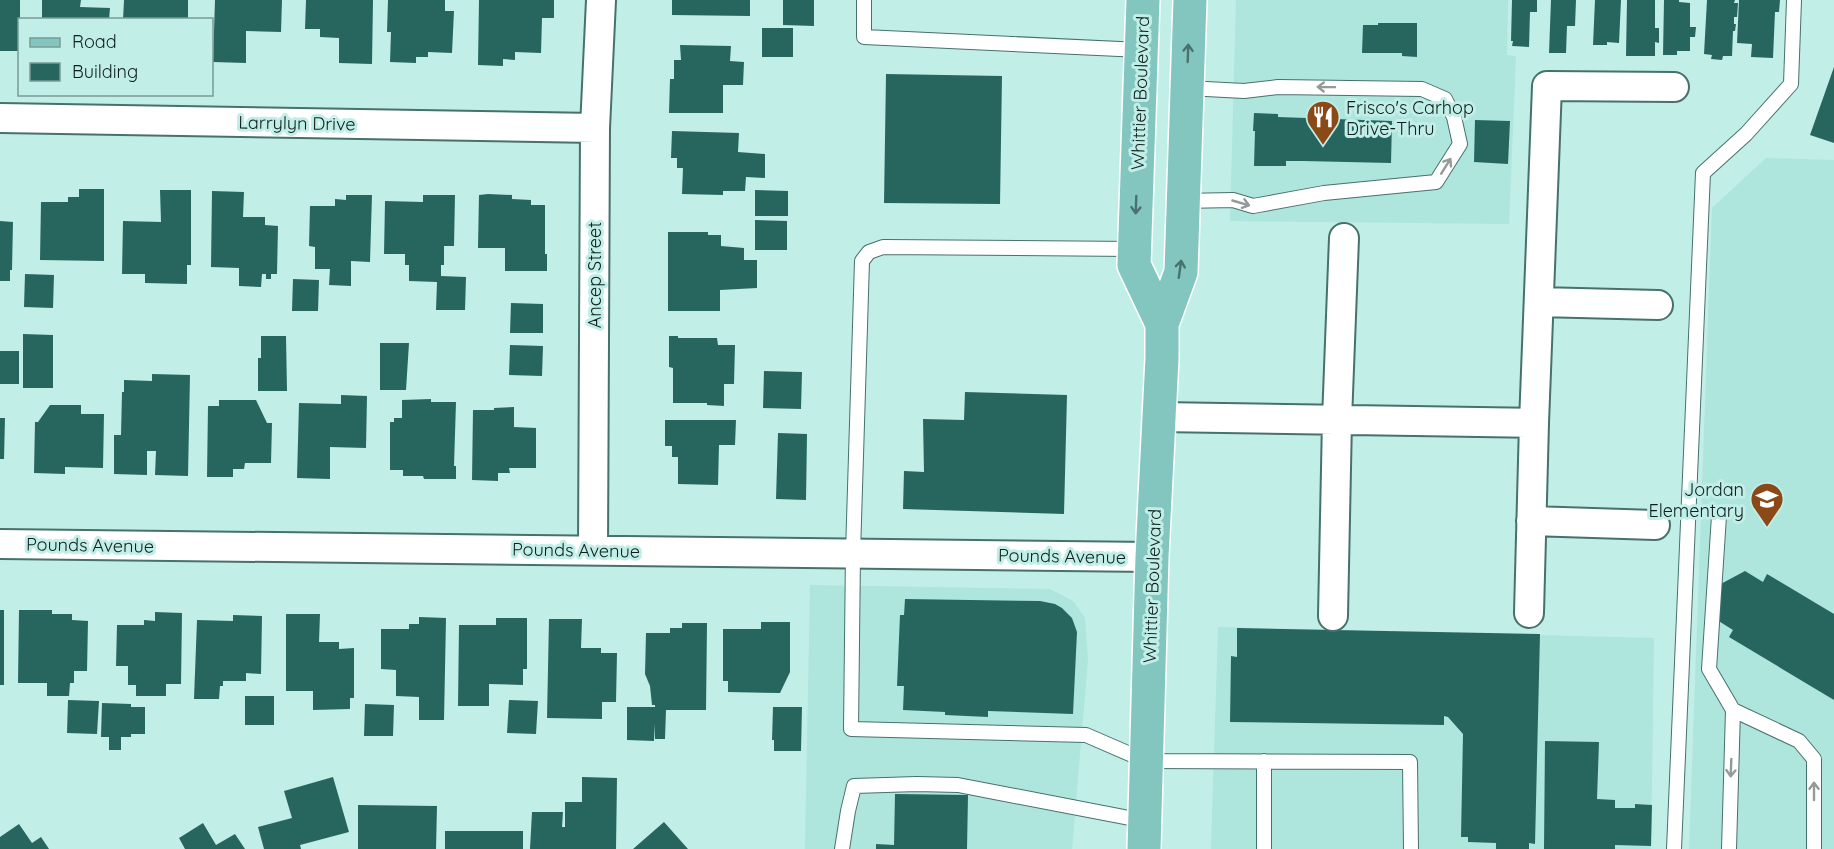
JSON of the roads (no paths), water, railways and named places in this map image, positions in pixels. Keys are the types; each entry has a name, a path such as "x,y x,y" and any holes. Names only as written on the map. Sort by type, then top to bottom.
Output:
{"main road":[{"name":"Whittier Boulevard","path":"1143,0 1134,265 1162,324"},
{"name":"Whittier Boulevard","path":"1144,835 1162,324 1181,272 1190,0"}],"street":[{"name":"Ancep Street","path":"593,550 595,129 601,0"},
{"path":"1529,613 1547,86 1674,87"},
{"name":"Larrylyn Drive","path":"0,118 595,129"},
{"path":"1333,616 1344,238"},
{"path":"1539,302 1658,305"},
{"path":"1159,417 1534,423"},
{"path":"1531,521 1655,525"},
{"name":"Pounds Avenue","path":"0,544 1152,557"}],"lane":[{"path":"864,0 864,37 1141,50"},
{"path":"1674,849 1703,173 1746,135 1791,84 1794,0"},
{"path":"1183,201 1233,200 1253,206 1324,193 1436,182 1460,144 1454,117 1446,99 1422,89 1278,87 1244,91 1187,88"},
{"path":"1135,249 883,248 869,252 862,261 853,553 851,729 1086,735 1146,761 1410,762 1411,849"},
{"path":"1719,516 1709,669 1733,710 1729,849"},
{"path":"1733,710 1799,741 1814,759 1814,849"},
{"path":"1264,761 1264,849"},
{"path":"842,849 854,786 958,785 1144,835"}],"place":[{"name":"Frisco's Carhop Drive-Thru","path":"1323,146"},
{"name":"Jordan Elementary","path":"1767,528"}]}
